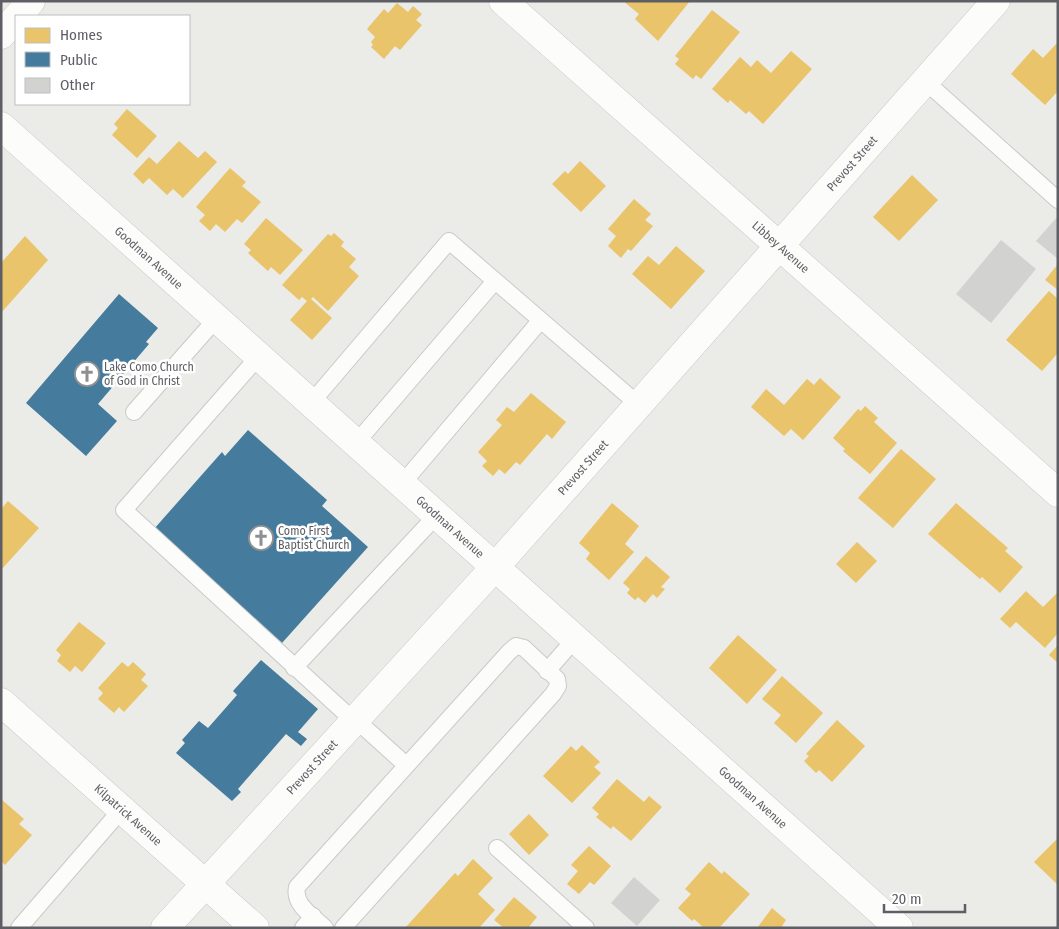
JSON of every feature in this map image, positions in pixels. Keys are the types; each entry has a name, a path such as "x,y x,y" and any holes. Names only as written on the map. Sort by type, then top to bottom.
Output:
{"street":[{"path":"19,15 32,1"},
{"name":"Libbey Avenue","path":"503,1 1058,494"},
{"name":"Prevost Street","path":"165,928 495,568 996,1"},
{"path":"1,35 15,19"},
{"name":"Goodman Avenue","path":"1,126 899,928"},
{"name":"Kilpatrick Avenue","path":"1,702 255,928"}],"lane":[{"path":"925,81 1058,200"},
{"path":"311,403 448,241 639,405"},
{"path":"356,443 495,281"},
{"path":"134,412 217,318"},
{"path":"402,484 540,320"},
{"path":"259,356 124,510 294,668 406,766"},
{"path":"294,668 436,516"},
{"path":"548,670 575,639"},
{"path":"325,928 308,922 295,895 297,887 509,652 516,646 524,648 557,679 558,686 553,694 343,928"},
{"path":"20,928 122,809"},
{"path":"497,848 586,928"}],"building: Homes":[{"path":"623,1 690,1 658,41 635,19 639,14"},
{"path":"397,3 408,12 413,6 422,14 416,20 422,25 400,50 395,46 384,59 371,47 373,45 371,42 375,37 367,29 384,9 388,13"},
{"path":"712,10 740,32 701,79 696,75 693,79 675,64 679,59 675,56"},
{"path":"1058,42 1058,91 1045,105 1011,74 1033,49 1043,58"},
{"path":"791,51 812,69 763,124 749,111 746,114 730,100 728,103 712,89 740,57 751,67 757,60 771,73"},
{"path":"127,109 157,136 137,158 112,135 118,128 114,124"},
{"path":"179,141 198,158 205,151 217,162 183,198 173,189 167,195 149,178 143,184 133,174 149,157 157,164"},
{"path":"580,161 606,186 581,212 552,184 565,171 568,174"},
{"path":"230,168 246,182 242,186 261,202 242,223 237,219 225,232 216,224 210,231 199,221 205,215 196,207"},
{"path":"912,175 938,200 899,241 873,217"},
{"path":"634,199 651,214 645,220 653,226 631,251 628,249 621,258 608,246 616,236 608,229"},
{"path":"266,218 303,250 280,275 271,267 268,271 248,253 251,250 244,244"},
{"path":"334,233 344,242 341,246 356,259 349,267 359,276 328,311 313,297 311,299 332,318 312,340 290,320 307,301 302,297 299,300 282,285 328,234 331,236"},
{"path":"25,236 48,260 1,313 1,263"},
{"path":"676,246 705,271 671,309 632,274 648,256 659,265"},
{"path":"1058,264 1058,290 1045,280"},
{"path":"1049,291 1058,299 1058,353 1042,371 1006,340"},
{"path":"820,378 841,397 803,440 791,429 784,436 751,407 766,389 784,405 807,379 814,385"},
{"path":"531,393 566,422 552,439 547,434 520,465 516,462 505,474 499,469 493,476 482,466 487,461 478,452 502,425 496,420 507,407 514,412"},
{"path":"865,406 878,418 874,422 897,443 870,474 843,451 845,449 833,438 858,409 861,411"},
{"path":"901,449 936,479 893,528 858,498"},
{"path":"8,501 39,528 1,570 1,509"},
{"path":"612,503 639,526 625,544 634,552 609,580 586,559 590,553 579,543"},
{"path":"956,503 1008,548 1005,551 1023,567 1000,593 982,577 980,579 928,534"},
{"path":"857,542 877,561 856,583 836,564"},
{"path":"646,556 670,577 661,587 665,589 657,598 653,594 645,603 638,597 635,600 627,593 630,589 623,583"},
{"path":"1026,591 1043,607 1058,592 1058,633 1045,648 1016,622 1010,628 1000,619"},
{"path":"79,622 106,643 82,672 75,666 70,672 57,661 61,655 56,650"},
{"path":"738,635 777,670 747,704 709,668"},
{"path":"1058,645 1058,663 1049,655"},
{"path":"122,662 128,667 133,662 146,674 141,680 148,686 124,712 119,707 114,713 98,699 103,693 98,688"},
{"path":"782,676 823,713 796,743 774,723 781,715 762,699"},
{"path":"837,720 865,746 832,782 819,770 816,773 804,761 809,756 806,754"},
{"path":"582,745 600,762 594,767 601,773 572,803 543,776 571,746 576,751"},
{"path":"617,779 644,802 649,796 662,807 631,841 613,826 611,829 596,817 599,814 592,808"},
{"path":"1,799 24,819 19,824 32,835 5,865 1,861"},
{"path":"529,814 549,835 529,855 509,834"},
{"path":"1058,838 1058,885 1034,862"},
{"path":"589,846 611,866 594,885 590,882 579,894 567,884 578,871 571,865"},
{"path":"473,859 493,878 478,894 495,910 479,928 405,928 455,873 458,876"},
{"path":"709,862 722,874 724,871 750,894 719,928 704,928 694,919 692,921 678,908 691,894 685,889"},
{"path":"514,897 537,917 528,928 504,928 494,920"},
{"path":"772,908 786,920 782,926 785,928 757,928"}],"building: Public":[{"name":"Lake Como Church of God in Christ","path":"119,294 158,328 146,342 149,344 98,404 117,421 86,456 26,403"},
{"name":"Como First Baptist Church","path":"248,430 327,500 322,506 368,547 282,643 154,529 222,452 225,456"},
{"path":"261,660 318,709 298,732 307,739 301,746 286,734 238,789 241,792 232,801 176,753 185,743 182,740 199,721 208,728 237,695 233,691"}],"building: Other":[{"path":"1058,216 1058,259 1036,241"},
{"path":"1001,240 1036,269 991,323 956,294"},
{"path":"634,877 660,900 637,926 611,903"}],"place":[{"name":"Lake Como Church of God in Christ","path":"87,374"},
{"name":"Como First Baptist Church","path":"261,538"}]}
